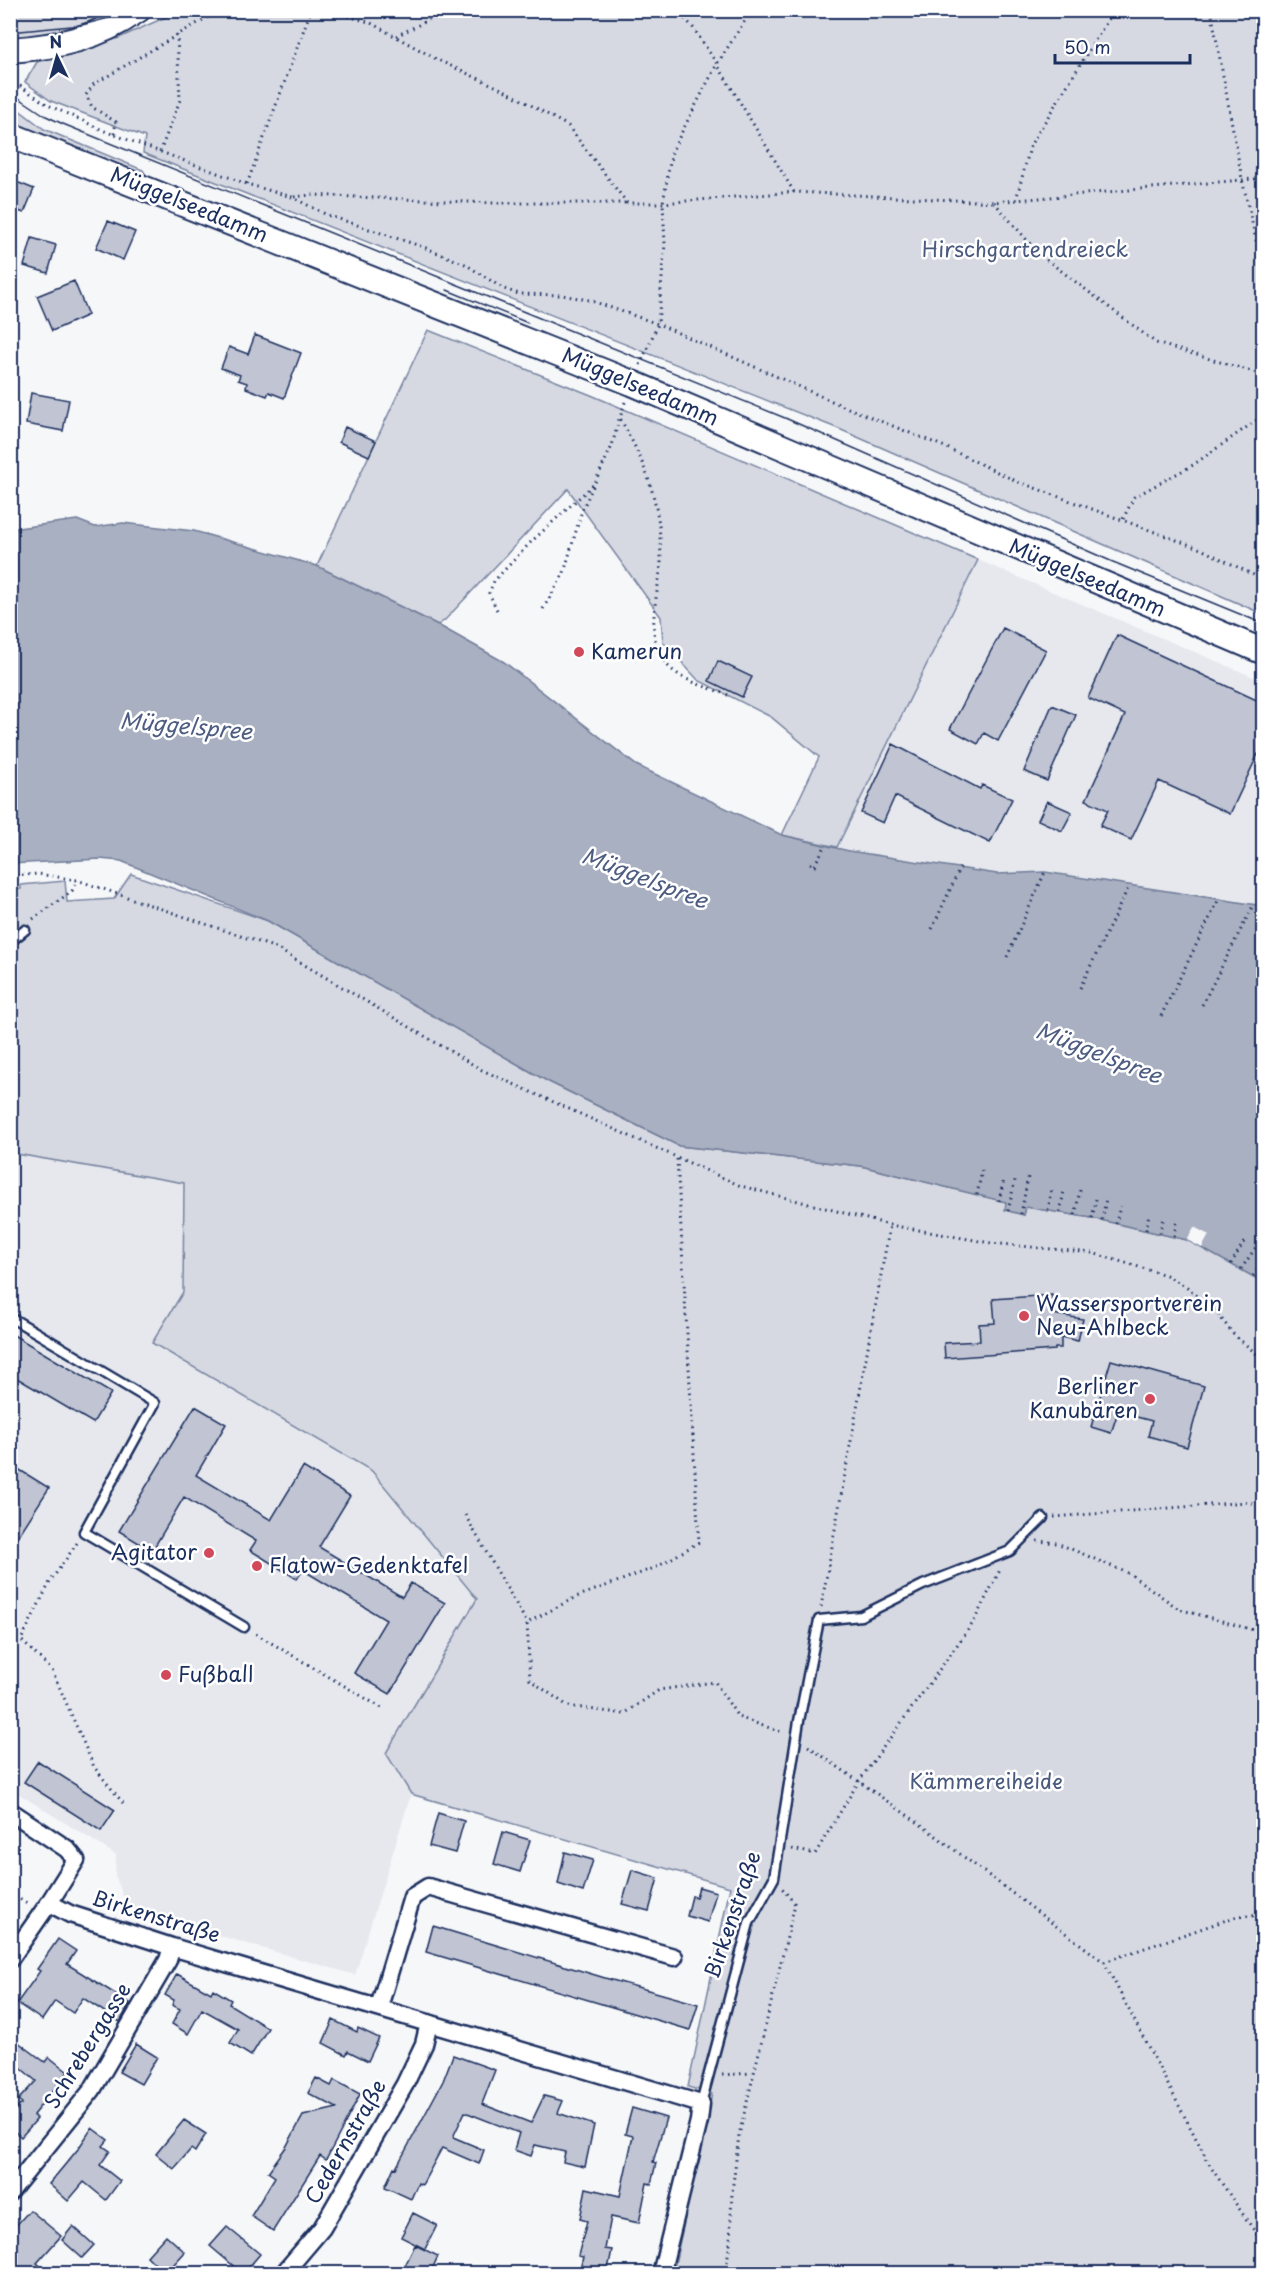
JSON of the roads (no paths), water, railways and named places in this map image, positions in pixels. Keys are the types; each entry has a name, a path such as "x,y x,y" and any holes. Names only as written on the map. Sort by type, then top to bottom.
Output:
{"main road":[{"path":"10,50 42,48 84,39 110,28 138,10"},
{"name":"Müggelseedamm","path":"10,135 632,383 1263,652"}],"street":[{"name":"Birkenstraße","path":"10,1811 67,1849 76,1860 49,1903 70,1914 172,1947 700,2103"},
{"name":"Birkenstraße","path":"379,2007 412,1897 428,1887 674,1957"},
{"path":"10,1959 49,1903"},
{"name":"Schrebergasse","path":"10,2192 92,2090 168,1959 172,1947"},
{"name":"Cedernstraße","path":"283,2274 322,2228 405,2084 424,2044 429,2023"},
{"path":"661,2274 699,2121 700,2103"}],"lane":[{"path":"10,942 25,930"},
{"path":"10,1317 155,1403 84,1532 244,1626"},
{"name":"Birkenstraße","path":"700,2103 749,1923 774,1878 796,1737 819,1620 861,1616 922,1585 1010,1551 1043,1518"}],"water":[{"name":"Müggelspree","path":"77,520 95,527 123,523 194,531 317,566 438,625 504,662 636,765 782,835 849,851 997,874 1045,872 1263,906 1263,1282 1187,1240 1092,1218 1026,1207 1024,1215 1005,1210 1006,1202 861,1166 679,1146 547,1081 268,921 121,861 100,859 11,864 11,529"}],"tram line":[{"path":"10,32 82,25 139,10"},
{"path":"10,92 46,116 63,124 785,418 1113,562 1264,624"},
{"path":"447,290 528,323"}],"place":[{"name":"Kamerun","path":"579,652"},
{"name":"Wassersportverein Neu-Ahlbeck","path":"1024,1316"},
{"name":"Berliner Kanubären","path":"1150,1399"},
{"name":"Agitator","path":"209,1553"},
{"name":"Flatow-Gedenktafel","path":"257,1566"},
{"name":"Fußball","path":"166,1675"}],"park label":[{"name":"Hirschgartendreieck","path":"1025,250"},
{"name":"Kämmereiheide","path":"986,1782"}]}
